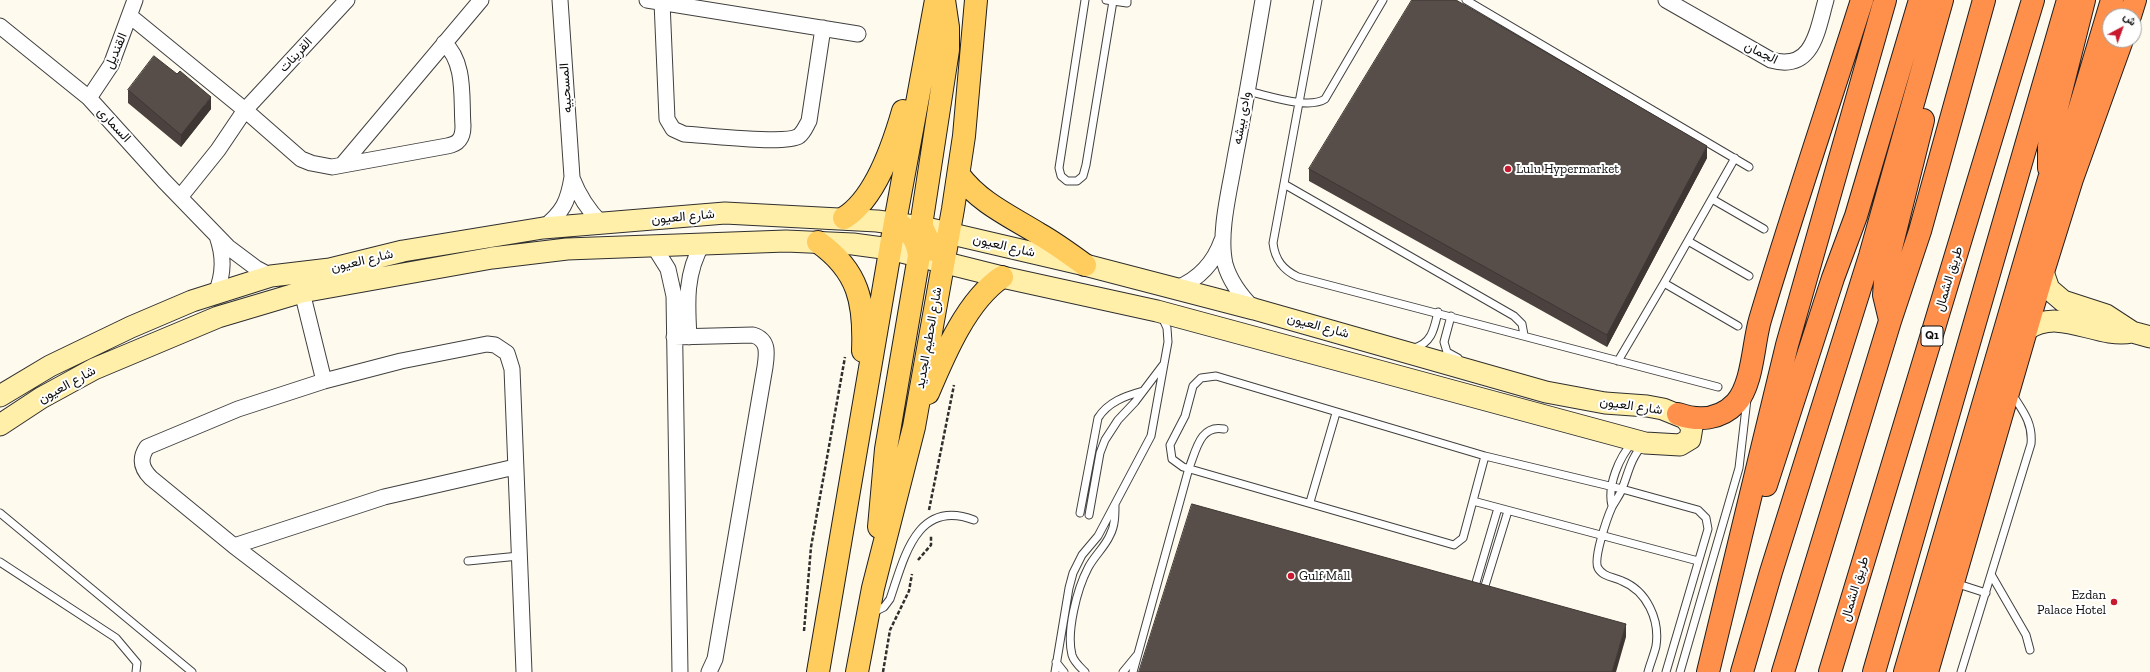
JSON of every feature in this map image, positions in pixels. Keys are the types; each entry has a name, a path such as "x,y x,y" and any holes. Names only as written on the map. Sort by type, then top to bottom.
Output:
{"highway":[{"path":"1678,414 1690,418 1702,419 1715,416 1736,403 1743,392 1748,380 1760,320 1862,0"},
{"path":"1708,672 1787,345 1885,0"},
{"path":"1718,628 1751,524 1771,472 1833,278 1856,216 1920,0"},
{"path":"1742,672 1870,256 1942,0"},
{"path":"1890,321 1884,295 1886,268 1952,0"},
{"path":"1783,672 1890,321 1920,231 1984,0"},
{"name":"طريق الشمال","path":"1830,672 2033,0"},
{"path":"1874,672 2068,0"},
{"path":"2049,179 2049,146 2052,127 2084,0"},
{"path":"1905,672 2049,179 2078,114 2112,0"},
{"path":"1927,672 2043,272 2072,179 2119,48"},
{"path":"1835,368 1855,258 1856,216"}],"main road":[{"path":"818,672 866,400 890,249 936,0"},
{"path":"942,263 934,252 922,227 923,207 948,50 948,27 944,0"},
{"name":"شارع الحطيم الجديد","path":"857,672 873,588 914,427 942,263 949,234 958,175 976,0"},
{"path":"844,218 864,201 885,162 895,138 908,94 924,67"},
{"path":"958,175 974,193 990,206 1042,235 1085,265"},
{"path":"873,588 886,449 919,256 917,245 912,235 905,227 895,222"},
{"path":"818,242 848,270 858,289 863,322 866,400"},
{"path":"914,427 934,378 970,309 984,291 1002,277"}],"street":[{"name":"القنديل","path":"89,98 111,65 135,0"},
{"name":"القرينات","path":"181,196 218,150 246,110 347,0"},
{"path":"342,165 481,0"},
{"name":"المسحبيه","path":"543,228 559,215 569,197 572,177 560,0"},
{"path":"647,0 858,34"},
{"name":"وادى بيشه","path":"1254,309 1240,294 1230,277 1223,250 1223,237 1247,91 1264,0"},
{"name":"الجمان","path":"1666,0 1771,60 1781,63 1792,62 1802,57 1810,49 1826,0"},
{"path":"662,2 667,119 673,129 684,134 781,140 799,136 805,129 809,120 823,28"},
{"path":"130,16 246,110 301,159 321,166 342,165 447,146 460,140 464,126 459,71 455,55 444,43"},
{"name":"السمارى","path":"0,26 89,98 164,181 181,196 217,235 242,258 270,276"},
{"name":"المسحبيه","path":"572,177 578,194 588,210 601,223"},
{"name":"شارع العيون","path":"0,396 50,366 130,327 216,293 270,276 330,269 403,251 543,228 725,213 844,218 895,222 922,227 1177,288 1507,376 1566,396 1605,403 1647,406 1678,414 1685,418 1692,427 1690,439 1685,443 1674,446 1640,441 1157,311 1002,277 890,249 818,242 786,241 567,249 492,258 302,292 218,317 101,366 42,398 0,425"},
{"name":"السمارى","path":"216,293 223,266 221,249 217,235"},
{"name":"وادى بيشه","path":"1177,288 1197,277 1206,269 1213,259 1223,237"},
{"path":"680,672 674,337 680,296 703,243"},
{"path":"653,245 668,269 680,296 689,337"},
{"path":"2043,272 2049,289 2063,301 2113,318 2141,335"},
{"path":"302,292 324,381"},
{"path":"2026,330 2041,322 2057,320 2108,333 2141,335"},
{"path":"674,337 753,335 765,344 767,353 715,659 709,672"},
{"path":"399,672 234,546 144,472 141,464 142,454 147,446 231,411 324,381 401,361 487,344 494,344 507,354 511,361 524,672"},
{"path":"234,546 384,497 515,467"}],"lane":[{"path":"1085,0 1059,168 1060,176 1067,181 1077,181 1082,176 1086,165 1110,1 1127,3 1127,0"},
{"path":"1318,0 1273,244 1276,256 1283,268 1298,277 1438,312 1718,387"},
{"path":"1247,91 1300,102 1313,104 1320,103 1330,94 1383,0"},
{"path":"1466,0 1749,167"},
{"path":"1618,360 1664,283 1735,158"},
{"path":"1284,184 1509,313 1522,324 1524,335"},
{"path":"1712,199 1764,229"},
{"path":"1688,241 1749,276"},
{"path":"1664,283 1738,326"},
{"path":"1054,672 1073,573 1082,555 1098,536 1152,436 1168,342 1165,321 1157,311"},
{"path":"1398,348 1415,348 1425,343 1432,336 1438,312"},
{"path":"1451,316 1444,339 1445,347 1451,355 1463,359"},
{"path":"1089,515 1100,453 1106,440 1118,420 1130,408 1165,361"},
{"path":"1485,456 1463,538 1454,546 1310,502 1177,464 1172,459 1170,445 1185,416 1193,386 1201,378 1207,376 1227,379 1336,413 1485,456 1612,486 1698,510 1706,518 1708,529 1666,672"},
{"path":"1680,672 1740,468 1745,427 1748,380"},
{"path":"1080,513 1098,418 1104,410 1116,401 1143,391"},
{"path":"1961,672 1992,576 2032,436 2028,418 2009,391"},
{"path":"1310,502 1336,413"},
{"path":"1133,672 1189,468 1201,437 1205,432 1217,428 1224,429"},
{"path":"1612,506 1610,496 1612,486 1625,453 1640,441"},
{"path":"1640,441 1622,489 1612,506 1602,536 1597,558 1597,567 1605,575 1623,581 1636,590 1647,601 1654,615 1657,631 1656,646 1648,672"},
{"path":"1473,501 1698,562"},
{"path":"1085,672 1077,665 1072,655 1071,633 1076,601 1088,567 1110,535 1115,505"},
{"path":"1475,586 1498,508"},
{"path":"1484,589 1508,511"},
{"path":"0,513 192,672"},
{"path":"868,614 877,612 890,599 910,543 914,536 928,523 949,516 966,517 974,520"},
{"path":"468,561 519,556"},
{"path":"0,562 116,638 137,663 136,672"},
{"path":"1992,576 2026,635 2030,650"},
{"path":"1953,583 1986,593"},
{"path":"1123,672 1140,650"},
{"path":"1056,662 1064,672"}],"path":[{"path":"803,636 811,547 846,350"},
{"path":"916,563 931,545 928,515 955,381"},
{"path":"883,672 890,630 909,591 913,571"}],"building":[{"name":"Lulu Hypermarket","path":"1412,0 1456,0 1707,146 1607,335 1309,169"},
{"path":"154,56 177,74 180,71 211,97 181,135 128,90"},
{"name":"Gulf Mall","path":"1192,504 1626,624 1612,672 1139,672"}],"place":[{"name":"Lulu Hypermarket","path":"1508,169"},
{"name":"Gulf Mall","path":"1291,576"},
{"name":"Ezdan Palace Hotel","path":"2114,602"}]}
